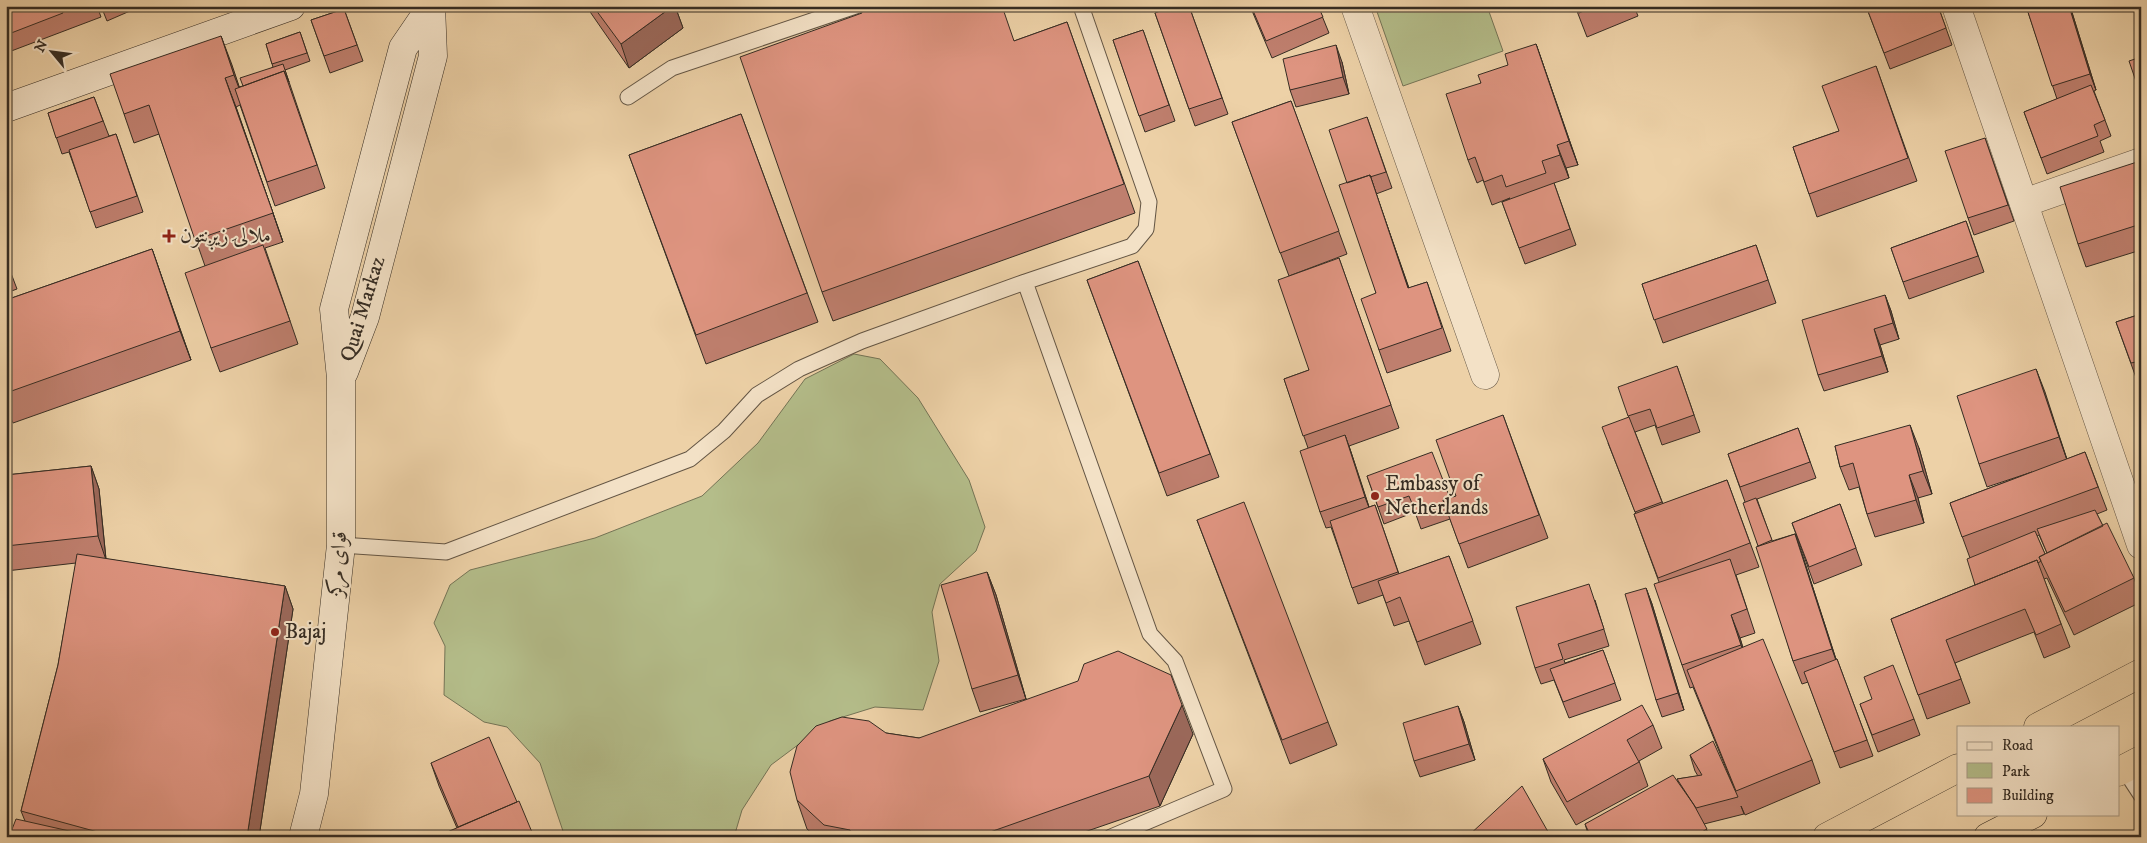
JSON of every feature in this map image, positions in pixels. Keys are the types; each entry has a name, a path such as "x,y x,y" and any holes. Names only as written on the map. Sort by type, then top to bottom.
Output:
{"highway":[{"path":"2040,726 2141,673"},
{"path":"1837,834 1957,769"},
{"path":"1988,837 2029,816"}],"street":[{"path":"6,108 291,6"},
{"path":"1355,6 1485,375"},
{"path":"1956,6 2141,545"},
{"name":"Quai Markaz","path":"341,378 364,317 433,56 431,7"},
{"path":"2024,203 2141,162"},
{"name":"قوای مرکز","path":"303,837 314,794 341,545 341,378"}],"lane":[{"path":"628,97 672,68 856,6"},
{"path":"341,545 446,552 690,459 724,431 757,395 799,369 862,341 1025,282 1132,246 1146,229 1149,202 1081,6"},
{"path":"1025,282 1150,634 1175,661 1224,789 1111,837"},
{"path":"2128,767 2141,795"}],"green space":[{"path":"1375,6 1487,6 1503,51 1403,86"},
{"path":"854,354 880,359 918,398 969,480 985,527 976,551 940,584 932,612 939,661 923,710 875,707 830,721 771,765 742,810 734,837 565,837 540,763 507,727 484,722 444,695 445,646 434,623 450,585 470,570 595,538 702,496 758,443 805,379"}],"building":[{"path":"13,6 61,6 63,13 6,35 6,9"},
{"path":"593,6 673,6 621,44"},
{"path":"860,6 1002,6 1014,41 1067,22 1124,184 822,292 740,57 862,13"},
{"path":"1173,6 1189,6 1222,98 1189,109 1155,13"},
{"path":"1251,6 1318,6 1323,17 1266,41"},
{"path":"1576,6 1596,6 1579,13"},
{"path":"1866,6 1938,6 1946,28 1884,53"},
{"path":"2026,6 2069,6 2090,74 2052,86"},
{"path":"344,9 357,45 324,56 311,20"},
{"path":"1143,30 1169,105 1139,116 1113,40"},
{"path":"300,32 307,53 272,64 266,44"},
{"path":"221,36 234,75 225,78 273,213 195,240 149,105 124,114 110,74"},
{"path":"1536,44 1569,141 1557,145 1560,155 1542,161 1546,173 1506,187 1502,175 1484,182 1475,157 1468,160 1446,94 1481,83 1478,75 1508,65 1505,54"},
{"path":"1336,45 1343,77 1290,90 1283,59"},
{"path":"2141,57 2141,96 2129,61"},
{"path":"283,64 289,82 284,71 243,86 240,78"},
{"path":"1876,66 1908,158 1809,194 1793,147 1839,131 1822,86"},
{"path":"284,71 317,165 267,182 235,89"},
{"path":"2091,85 2105,120 2094,125 2098,136 2041,158 2024,112"},
{"path":"94,97 103,121 56,138 48,113"},
{"path":"1291,101 1339,231 1280,253 1232,122"},
{"path":"741,114 807,293 696,335 629,155"},
{"path":"1367,117 1386,172 1347,183 1329,130"},
{"path":"116,134 137,196 90,212 69,150"},
{"path":"1985,138 2008,205 1968,218 1945,151"},
{"path":"2137,162 2141,174 2141,224 2078,244 2060,187"},
{"path":"1370,175 1408,288 1427,282 1442,328 1379,350 1361,299 1376,293 1339,185"},
{"path":"1554,183 1570,229 1519,248 1502,202"},
{"path":"1966,221 1978,256 1903,282 1891,248"},
{"path":"263,245 290,321 211,348 185,273"},
{"path":"1756,245 1768,280 1654,320 1642,284"},
{"path":"152,249 180,331 6,393 6,300"},
{"path":"1339,258 1391,405 1303,436 1284,379 1309,370 1278,280"},
{"path":"1138,261 1210,454 1159,473 1087,280"},
{"path":"1885,295 1893,323 1874,329 1882,356 1818,375 1802,320"},
{"path":"2141,314 2141,361 2131,363 2116,322"},
{"path":"1677,366 1694,415 1657,428 1650,409 1628,416 1618,387"},
{"path":"2036,369 2059,437 1979,464 1957,396"},
{"path":"1503,415 1539,515 1459,544 1443,500 1456,496 1436,440"},
{"path":"1629,417 1662,502 1635,512 1602,427"},
{"path":"1910,425 1923,471 1909,475 1916,500 1867,514 1853,463 1840,467 1835,446"},
{"path":"1798,428 1810,462 1740,487 1728,454"},
{"path":"1345,435 1365,497 1320,512 1300,451"},
{"path":"1432,452 1450,498 1416,513 1409,496 1378,507 1367,476"},
{"path":"2085,452 2098,487 1962,537 1950,503"},
{"path":"91,466 98,536 6,546 6,475"},
{"path":"1727,480 1750,543 1658,578 1634,514"},
{"path":"1756,498 1772,540 1758,546 1743,503"},
{"path":"1244,502 1328,722 1282,740 1197,520"},
{"path":"1840,504 1856,548 1809,567 1792,523"},
{"path":"1375,505 1398,572 1352,588 1330,521"},
{"path":"2095,510 2103,526 2047,553 2037,529"},
{"path":"2107,523 2134,578 2065,612 2039,557"},
{"path":"2035,531 2045,554 2039,557 2041,561 2038,563 2037,560 1975,585 1967,559"},
{"path":"1795,534 1832,649 1793,661 1756,547"},
{"path":"77,554 285,586 247,837 116,837 21,811 58,665"},
{"path":"1449,556 1473,621 1417,642 1400,597 1386,603 1378,581"},
{"path":"1730,559 1747,609 1731,615 1741,645 1682,665 1654,584"},
{"path":"2037,560 2061,624 2036,635 2025,609 1946,640 1961,679 1918,695 1891,619"},
{"path":"987,572 1018,675 972,689 941,585"},
{"path":"1589,584 1604,629 1558,644 1563,659 1535,668 1516,607"},
{"path":"1646,588 1678,693 1656,700 1625,594"},
{"path":"1763,639 1812,760 1736,791 1687,670"},
{"path":"1603,650 1615,683 1563,702 1550,669"},
{"path":"1118,651 1171,675 1182,705 1149,776 976,837 851,837 850,830 824,825 797,800 790,772 797,746 816,726 842,717 869,721 886,733 919,738 1078,681 1084,664"},
{"path":"1837,659 1867,740 1834,752 1804,672"},
{"path":"1893,665 1914,719 1872,735 1860,704 1872,699 1864,677"},
{"path":"1642,705 1653,725 1627,740 1639,762 1567,802 1543,759"},
{"path":"1458,706 1469,744 1414,761 1403,723"},
{"path":"489,737 517,802 458,827 431,763"},
{"path":"1713,741 1738,797 1696,808 1677,779 1702,775 1690,755"},
{"path":"1673,775 1694,805 1707,829 1693,837 1591,837 1585,824"},
{"path":"1522,786 1551,837 1467,837"},
{"path":"519,801 534,837 447,837 445,833"},
{"path":"16,819 96,837 9,837"}],"place":[{"name":"ملالۍ زیږنتون","path":"169,236"},
{"name":"Embassy of Netherlands","path":"1375,496"},
{"name":"Bajaj","path":"275,632"}]}
